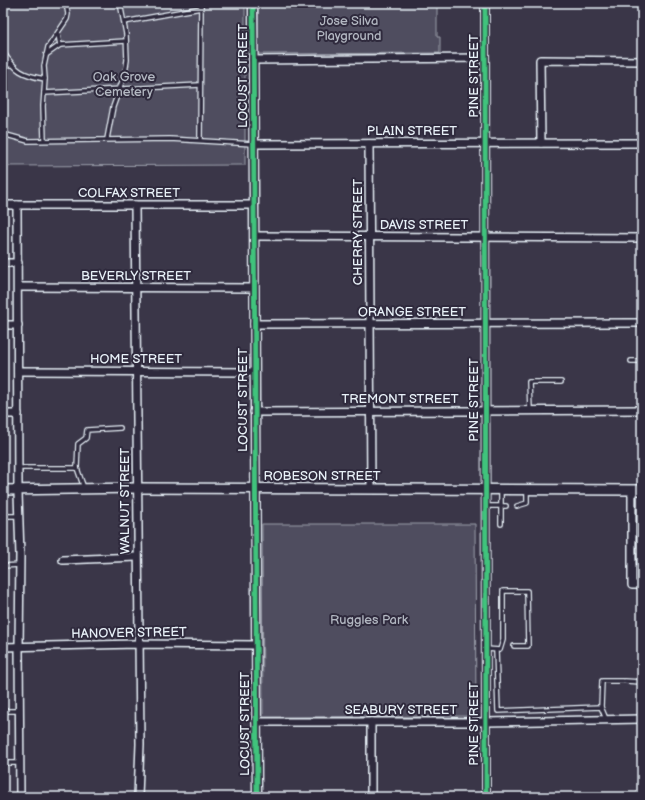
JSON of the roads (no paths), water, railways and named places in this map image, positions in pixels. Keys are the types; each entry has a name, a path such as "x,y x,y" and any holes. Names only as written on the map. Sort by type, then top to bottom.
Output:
{"main road":[{"name":"ROBESON STREET","path":"3,490 138,488 642,490"}],"street":[{"name":"LOCUST STREET","path":"253,3 255,236 254,489 257,797"},
{"name":"PINE STREET","path":"485,3 484,489 486,797"},
{"path":"254,60 485,58"},
{"path":"541,143 540,60 642,61"},
{"name":"PLAIN STREET","path":"254,144 642,143"},
{"name":"CHERRY STREET","path":"369,144 370,489"},
{"name":"COLFAX STREET","path":"3,205 254,204"},
{"path":"17,205 20,797"},
{"name":"WALNUT STREET","path":"134,205 140,744 138,797"},
{"name":"DAVIS STREET","path":"255,236 642,238"},
{"path":"3,263 18,263"},
{"name":"BEVERLY STREET","path":"18,287 254,288"},
{"name":"ORANGE STREET","path":"254,324 642,323"},
{"path":"3,325 18,325"},
{"name":"HOME STREET","path":"18,371 254,372"},
{"name":"TREMONT STREET","path":"254,412 642,410"},
{"path":"3,414 18,414"},
{"path":"632,490 632,585 642,585"},
{"path":"63,560 137,557"},
{"name":"HANOVER STREET","path":"3,647 138,644 255,645"},
{"name":"SEABURY STREET","path":"256,722 485,722 642,719"},
{"path":"371,722 371,797"}],"lane":[{"path":"44,140 44,66 48,47 58,34 68,14 66,3"},
{"path":"107,140 119,88 125,73 126,41 120,3"},
{"path":"124,22 201,5 200,139"},
{"path":"58,34 60,45"},
{"path":"46,55 60,45 126,41"},
{"path":"3,52 11,65 20,72 45,79"},
{"path":"3,64 11,65"},
{"path":"44,93 119,88 200,86"},
{"path":"3,134 28,140 200,139 254,144"},
{"path":"631,360 642,360"},
{"path":"530,411 529,382 561,382"},
{"path":"84,489 77,468 78,444 86,438 86,430 120,428"},
{"path":"18,468 77,468"},
{"path":"501,489 501,524"},
{"path":"517,506 522,503 527,503 527,489"},
{"path":"501,501 506,501"},
{"path":"517,501 522,503"},
{"path":"485,506 506,506"},
{"path":"3,516 19,516"},
{"path":"3,566 20,565"},
{"path":"485,650 500,650 502,646 503,591 527,591 528,646 514,646"},
{"path":"496,650 498,710 601,707"},
{"path":"606,720 601,707 602,681 642,682"},
{"path":"3,711 19,711"},
{"path":"3,763 20,763"}],"park label":[{"name":"Jose Silva Playground","path":"349,28"},
{"name":"Oak Grove Cemetery","path":"124,84"},
{"name":"Ruggles Park","path":"369,620"}]}
